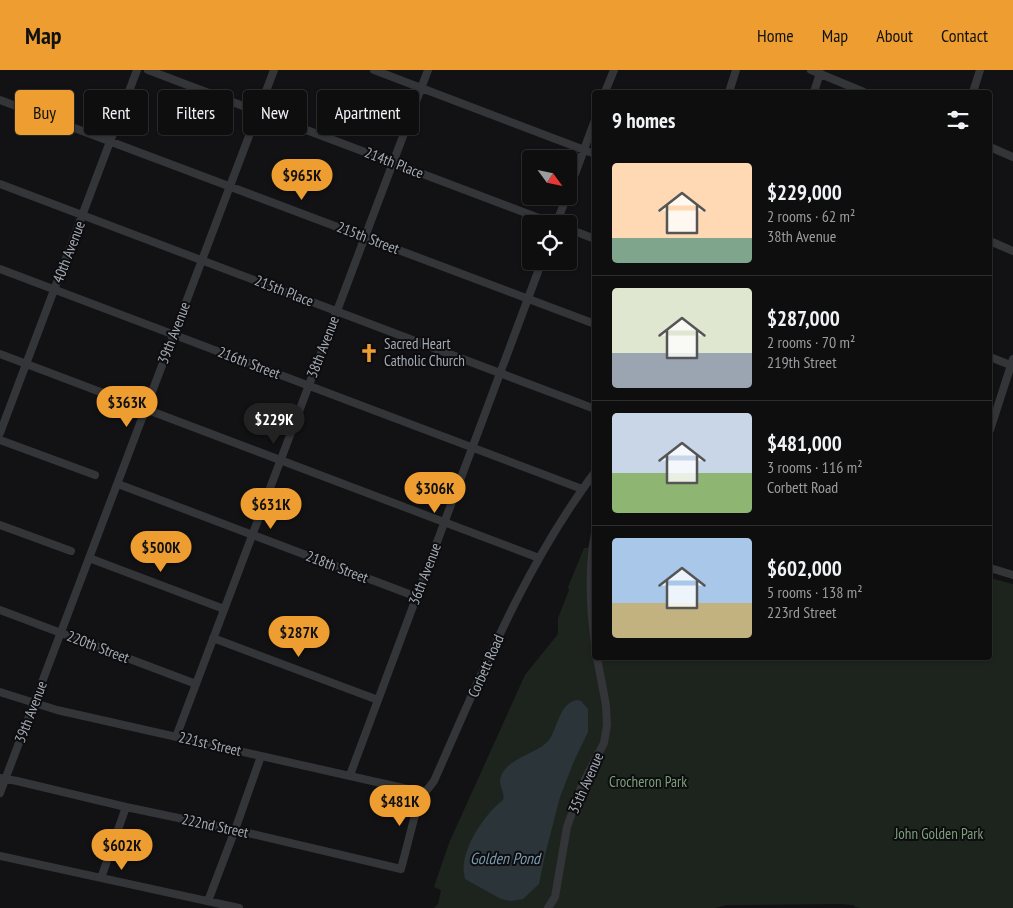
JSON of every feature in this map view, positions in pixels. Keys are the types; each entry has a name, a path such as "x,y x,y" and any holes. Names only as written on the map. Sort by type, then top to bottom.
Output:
{"street":[{"name":"40th Avenue","path":"0,433 137,70"},
{"name":"214th Place","path":"148,70 243,106"},
{"name":"39th Avenue","path":"266,90 274,70"},
{"path":"374,70 592,153"},
{"name":"38th Avenue","path":"176,737 428,70"},
{"path":"606,90 614,70"},
{"path":"729,90 736,70"},
{"path":"811,70 859,90"},
{"path":"974,90 980,70"},
{"path":"815,90 820,73"},
{"name":"215th Street","path":"0,100 592,323"},
{"path":"578,166 592,128"},
{"name":"214th Place","path":"307,131 532,215"},
{"name":"39th Avenue","path":"0,793 3,778 34,704 249,135"},
{"path":"992,148 1013,157"},
{"name":"215th Place","path":"0,184 592,409"},
{"path":"577,232 592,237"},
{"path":"992,243 1013,252"},
{"name":"216th Street","path":"0,269 582,489"},
{"name":"36th Avenue","path":"350,776 539,270"},
{"path":"0,354 539,558"},
{"path":"992,358 1012,364 992,424"},
{"path":"0,440 94,475"},
{"name":"Corbett Road","path":"401,869 421,792 427,790 434,781 511,608 539,558 592,476"},
{"name":"218th Street","path":"118,484 417,597"},
{"path":"0,525 71,551"},
{"path":"592,548 590,604 592,620"},
{"path":"89,558 224,609"},
{"path":"992,569 1013,575"},
{"name":"220th Street","path":"0,610 196,684"},
{"path":"213,638 378,700"},
{"name":"35th Avenue","path":"548,908 555,897 567,827 582,785 604,743 607,725 606,705 597,660"},
{"name":"221st Street","path":"0,692 34,704 421,792"},
{"path":"208,901 261,756"},
{"name":"222nd Street","path":"3,778 401,869"},
{"path":"101,878 126,807"},
{"path":"0,856 239,908"}],"green space":[{"name":"Crocheron Park","path":"592,542 592,660 992,660 992,579 1013,584 1013,908 860,908 854,905 839,904 727,905 715,908 434,908 438,904 441,890 434,887 449,843 525,675 558,634 558,618 569,590 568,587 584,548 587,548"}],"water":[{"name":"Golden Pond","path":"577,700 581,701 588,709 588,732 560,797 539,884 523,899 511,901 501,899 465,879 464,865 469,846 478,828 490,812 503,800 500,778 506,768 549,740 566,706"}],"place":[{"name":"Sacred Heart Catholic Church","path":"369,353"}],"park label":[{"name":"John Golden Park","path":"939,834"}]}
